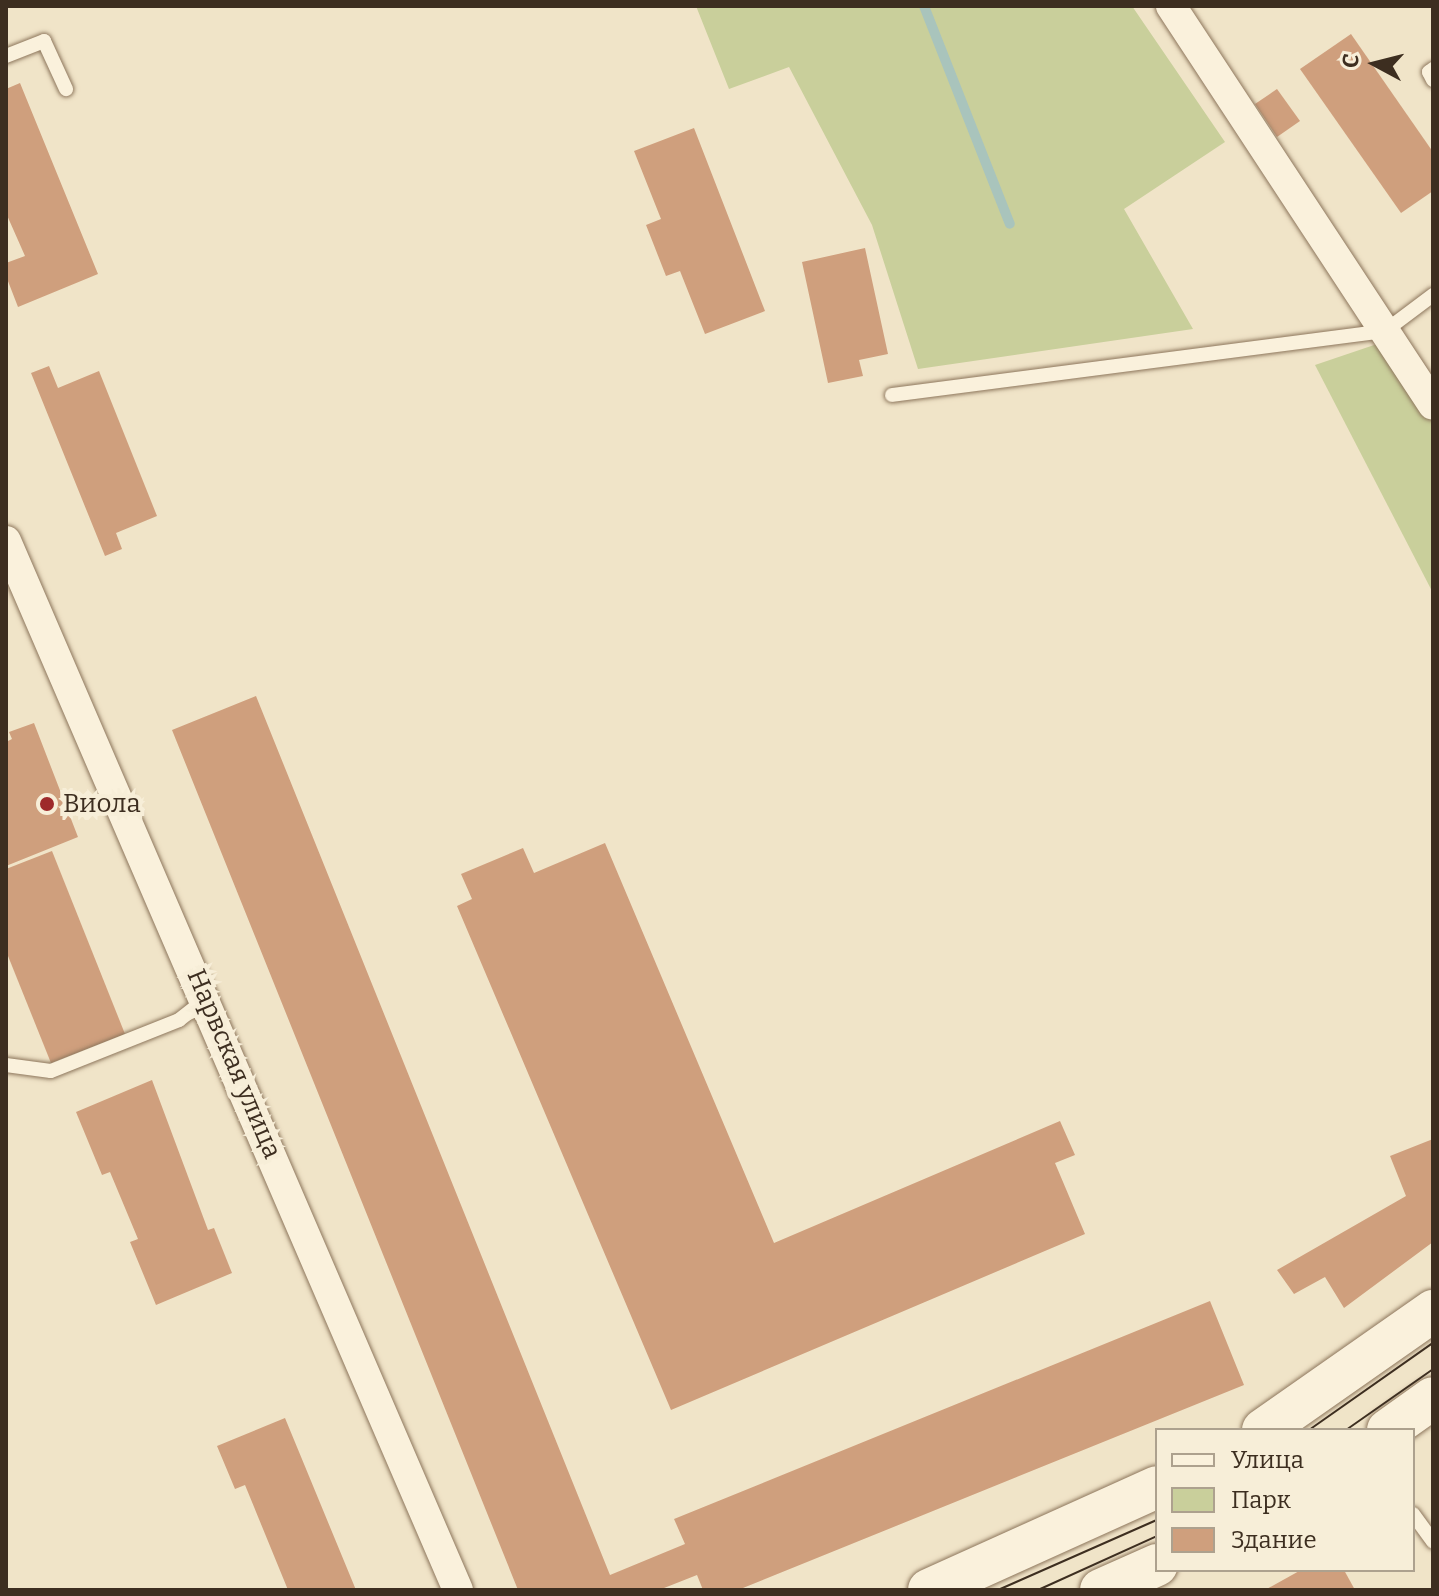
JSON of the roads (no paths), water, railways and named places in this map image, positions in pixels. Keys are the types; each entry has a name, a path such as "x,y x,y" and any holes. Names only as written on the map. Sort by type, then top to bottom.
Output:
{"main road":[{"path":"1266,1428 1433,1311"},
{"path":"1391,1428 1433,1398"},
{"path":"929,1590 1155,1488"},
{"path":"1101,1590 1155,1566"}],"street":[{"path":"1171,6 1433,405"},
{"name":"Нарвская улица","path":"6,541 207,998 458,1590"}],"lane":[{"path":"6,56 44,41 66,89"},
{"path":"1433,69 1433,80"},
{"path":"892,395 1385,331 1433,295"},
{"path":"6,1065 51,1071 179,1020 207,998"},
{"path":"1415,1517 1433,1542"}],"waterway":[{"path":"924,6 1010,224"}],"tram line":[{"path":"1312,1428 1433,1343"},
{"path":"1349,1428 1433,1369"},
{"path":"998,1590 1155,1521"},
{"path":"1038,1590 1155,1537"}],"place":[{"name":"Виола","path":"47,804"}]}
